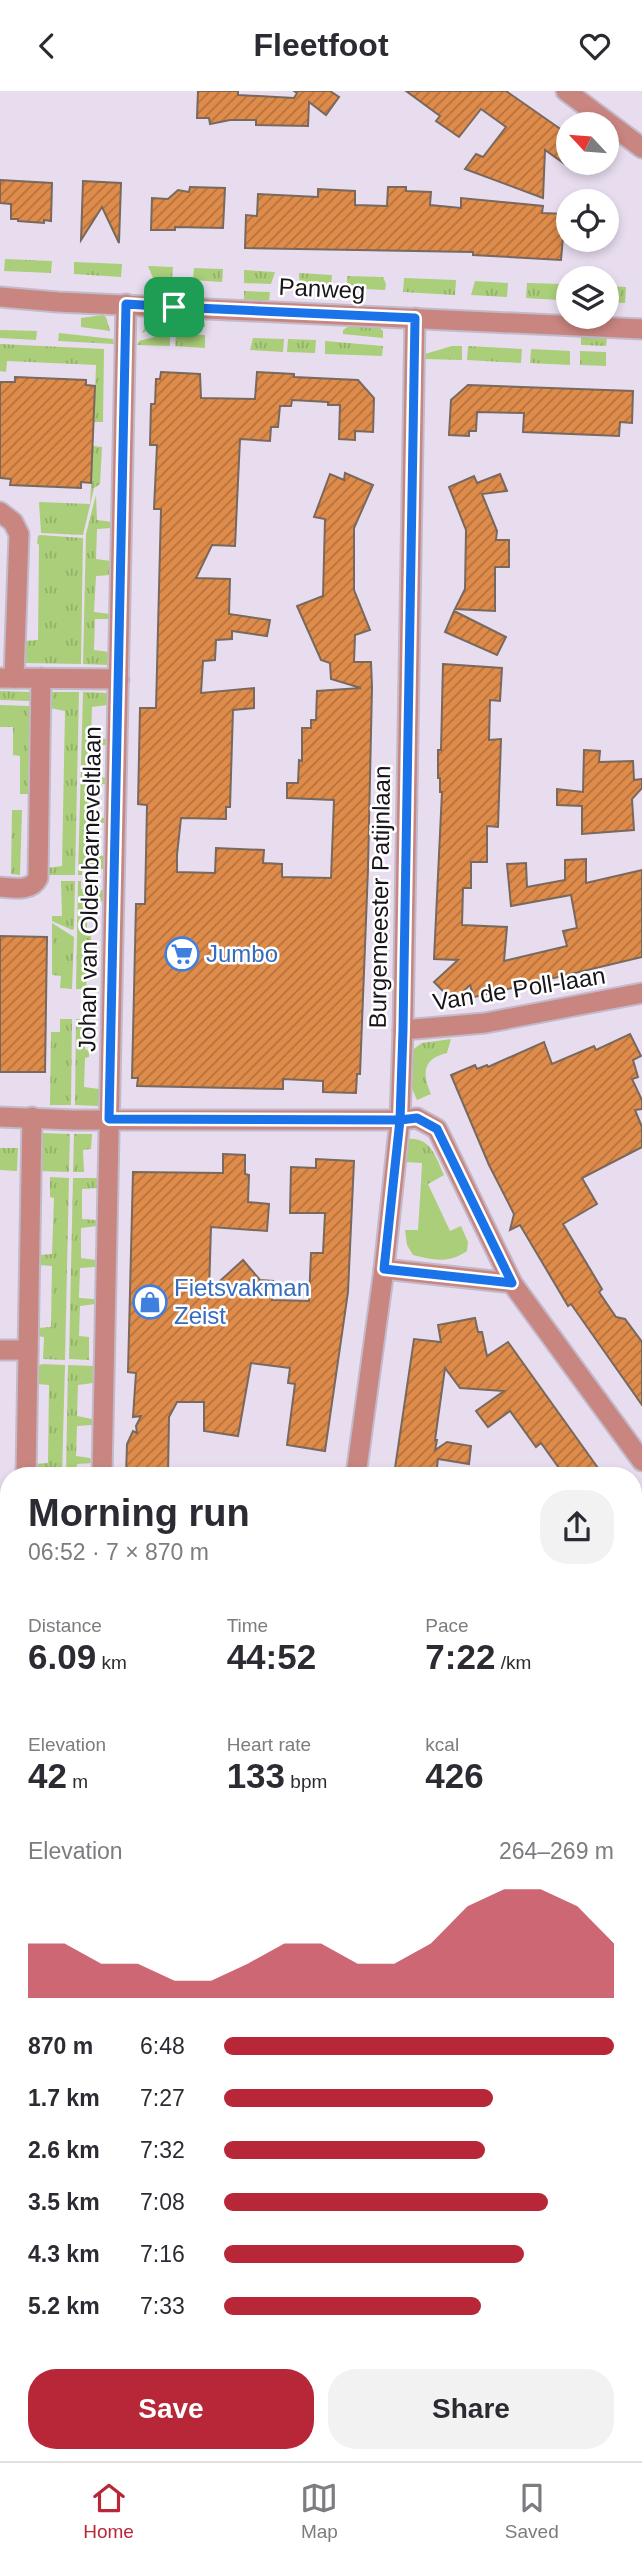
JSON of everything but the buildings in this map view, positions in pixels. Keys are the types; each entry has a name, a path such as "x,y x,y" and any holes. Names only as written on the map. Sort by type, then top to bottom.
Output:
{"street":[{"path":"566,91 642,148"},
{"name":"Panweg","path":"0,297 58,302 642,329"},
{"name":"Johan van Oldenbarneveltlaan","path":"102,1467 126,304"},
{"name":"Burgemeester Patijnlaan","path":"357,1467 384,1269 400,1120 415,318"},
{"path":"0,512 13,522 19,534 7,678 119,679"},
{"path":"0,887 29,888 35,885 38,878 41,678"},
{"name":"Van de Poll-laan","path":"403,1030 485,1024 642,993"},
{"path":"0,1117 73,1120 417,1118 437,1129 512,1283 642,1461"},
{"path":"26,1467 32,1117"},
{"path":"384,1269 512,1283"},
{"path":"0,1350 28,1350"}],"green space":[{"path":"5,259 52,261 51,273 4,271"},
{"path":"74,262 122,264 121,277 74,274"},
{"path":"148,266 173,267 172,279 153,278"},
{"path":"194,268 223,269 222,282 193,280"},
{"path":"244,270 275,272 271,284 244,283"},
{"path":"299,273 332,275 331,287 300,286"},
{"path":"347,276 383,277 385,290 347,288"},
{"path":"404,278 456,280 455,295 403,292"},
{"path":"475,281 508,283 507,297 471,295"},
{"path":"527,283 556,284 556,300 526,298"},
{"path":"619,287 626,287 625,303 619,303"},
{"path":"244,291 270,292 269,300 244,300"},
{"path":"103,315 110,331 81,327 81,318"},
{"path":"150,317 169,319 171,326 158,326 142,333"},
{"path":"178,319 204,319 205,327 176,326"},
{"path":"351,325 378,326 383,331 383,338 343,334 343,330"},
{"path":"0,330 37,331 36,340 0,338"},
{"path":"59,333 113,339 114,344 58,341"},
{"path":"170,333 170,346 137,345 139,341"},
{"path":"176,334 205,335 205,348 175,346"},
{"path":"581,336 607,337 606,346 581,345"},
{"path":"253,338 284,339 283,352 250,350"},
{"path":"288,339 316,340 315,353 287,352"},
{"path":"325,341 383,346 382,356 325,354"},
{"path":"0,344 104,349 103,422 94,422 96,365 7,361 6,372 0,371"},
{"path":"452,346 462,346 462,360 424,359 425,354"},
{"path":"468,346 522,349 521,363 467,360"},
{"path":"531,349 570,351 570,365 530,363"},
{"path":"580,351 606,352 606,366 580,365"},
{"path":"93,446 102,447 100,484 94,488 83,535 41,533 39,502 90,504"},
{"path":"96,495 97,520 113,522 111,528 97,529 96,559 111,561 111,575 96,576 94,612 110,614 110,619 95,619 94,650 109,652 109,665 83,664 86,534"},
{"path":"40,535 83,538 81,664 23,663 24,641 38,640 37,543"},
{"path":"0,691 30,692 30,701 0,700"},
{"path":"50,692 79,692 75,875 47,875 47,868 62,866 65,711 49,708"},
{"path":"83,692 108,693 107,705 92,707 91,738 107,739 106,745 91,746 91,776 106,778 105,784 90,785 90,816 105,818 104,823 89,824 89,854 104,856 103,869 82,868 82,875 78,875"},
{"path":"0,705 30,706 28,794 20,794 20,756 13,755 13,727 0,727"},
{"path":"12,810 22,810 20,875 11,874"},
{"path":"61,881 75,881 72,930 52,921 52,916 62,916"},
{"path":"78,881 81,881 81,889 103,890 103,901 87,903 87,933 91,934 91,940 87,942 86,972 90,973 90,979 86,980 87,989 76,989"},
{"path":"52,923 74,937 72,989 60,988 61,976 52,975"},
{"path":"60,1019 72,1019 71,1105 50,1105 51,1032 60,1032"},
{"path":"76,1019 87,1020 85,1049 89,1051 89,1057 85,1058 84,1087 99,1089 99,1106 75,1105"},
{"path":"451,1039 447,1053 432,1059 426,1069 426,1080 431,1094 417,1100 406,1075 411,1051 422,1043"},
{"path":"41,1133 70,1134 69,1172 40,1171"},
{"path":"74,1134 92,1134 91,1149 83,1150 84,1172 73,1172"},
{"path":"407,1139 422,1141 427,1145 444,1175 428,1184 421,1183 422,1163 404,1162"},
{"path":"0,1148 18,1148 17,1171 0,1170"},
{"path":"50,1177 69,1178 65,1360 43,1359 44,1337 37,1336 38,1328 51,1327 52,1266 39,1265 39,1255 52,1254 54,1198 50,1197"},
{"path":"73,1178 98,1178 97,1188 82,1189 82,1219 96,1220 97,1226 81,1228 81,1258 96,1260 95,1267 80,1268 79,1298 94,1299 95,1304 80,1306 79,1336 89,1337 89,1360 69,1359"},
{"path":"421,1183 428,1184 450,1231 461,1226 468,1242 467,1251 447,1259 413,1255 407,1245 405,1230 418,1230"},
{"path":"65,1365 62,1467 35,1467 35,1464 48,1463 49,1385 37,1384 36,1366"},
{"path":"68,1365 94,1366 93,1383 78,1385 77,1416 92,1419 92,1425 77,1426 76,1456 90,1458 92,1463 66,1467"}],"place":[{"name":"Jumbo","path":"182,954"},
{"name":"Fietsvakman Zeist","path":"150,1302"}],"route":[{"path":"174,307 126,304 109,1119 400,1120 384,1269 512,1283 437,1129 417,1118 400,1120 415,318 174,307"}]}
